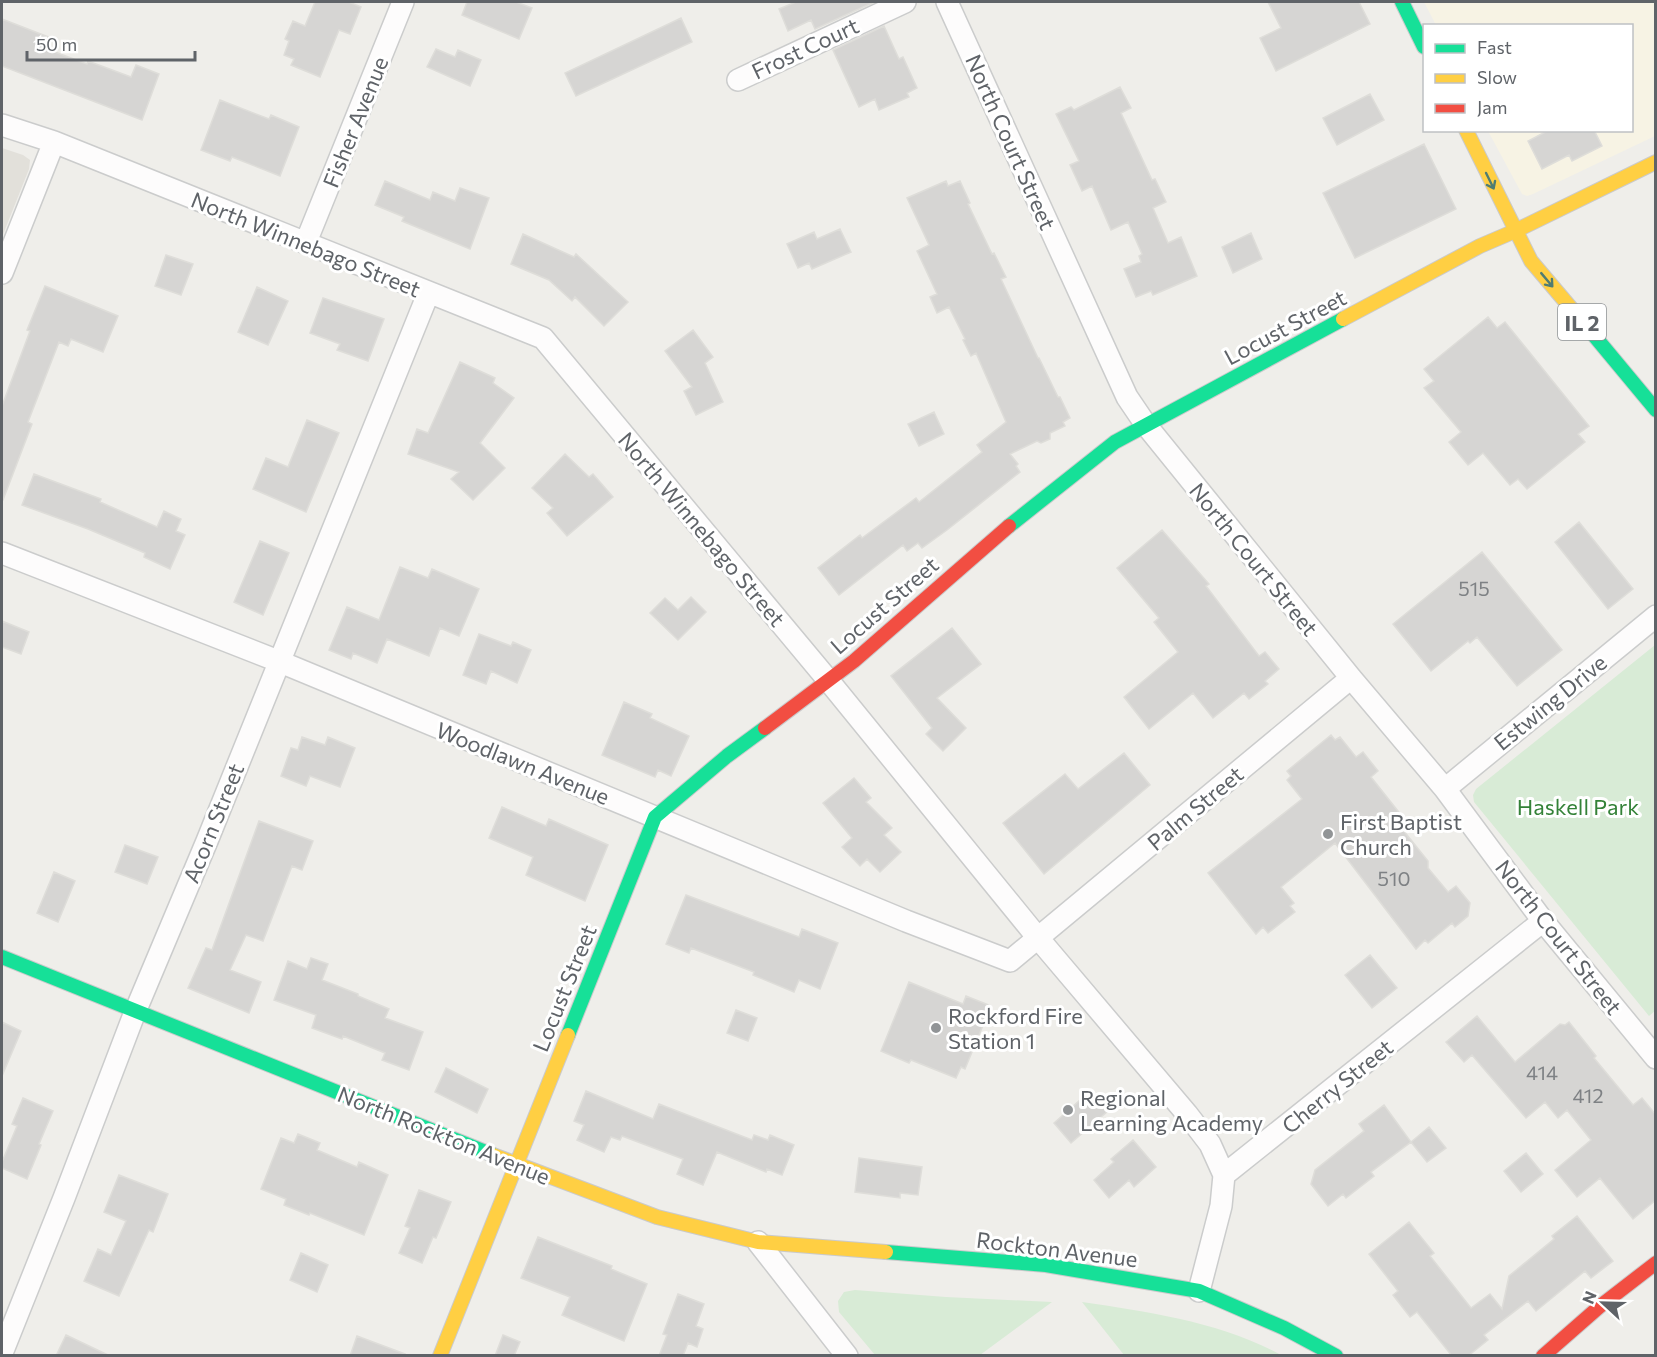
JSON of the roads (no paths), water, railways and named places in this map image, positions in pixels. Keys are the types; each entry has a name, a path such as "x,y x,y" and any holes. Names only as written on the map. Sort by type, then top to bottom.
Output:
{"street":[{"name":"Fisher Avenue","path":"306,242 403,2"},
{"name":"Frost Court","path":"738,80 905,2"},
{"name":"North Court Street","path":"947,2 1127,397 1146,425 1444,789 1543,921 1656,1058"},
{"path":"1402,2 1423,44"},
{"name":"North Winnebago Street","path":"2,125 54,142 306,242 428,294 543,338 828,680 1038,938 1187,1114 1210,1144 1224,1175"},
{"name":"IL 2","path":"1467,132 1531,261 1656,410"},
{"path":"2,273 54,142"},
{"name":"Locust Street","path":"440,1356 655,817 727,756 854,661 986,544 1116,442 1480,246 1656,162"},
{"name":"Acorn Street","path":"2,1353 135,1012 428,294"},
{"name":"Woodlawn Avenue","path":"2,553 278,661 906,921 1010,961 1038,938"},
{"name":"Estwing Drive","path":"1444,789 1656,615"},
{"name":"Palm Street","path":"1038,938 1351,678"},
{"name":"Cherry Street","path":"1224,1175 1543,921"},
{"name":"North Rockton Avenue","path":"2,957 516,1164 657,1217 758,1242"},
{"path":"1199,1291 1221,1206 1224,1175"},
{"path":"758,1242 847,1356"},
{"name":"Rockton Avenue","path":"758,1242 1046,1265 1199,1291 1284,1328 1336,1356"},
{"path":"1543,1356 1656,1263"}],"place":[{"name":"First Baptist Church","path":"1328,834"},
{"name":"Rockford Fire Station 1","path":"936,1028"},
{"name":"Regional Learning Academy","path":"1068,1110"}],"park label":[{"name":"Haskell Park","path":"1578,806"}]}
